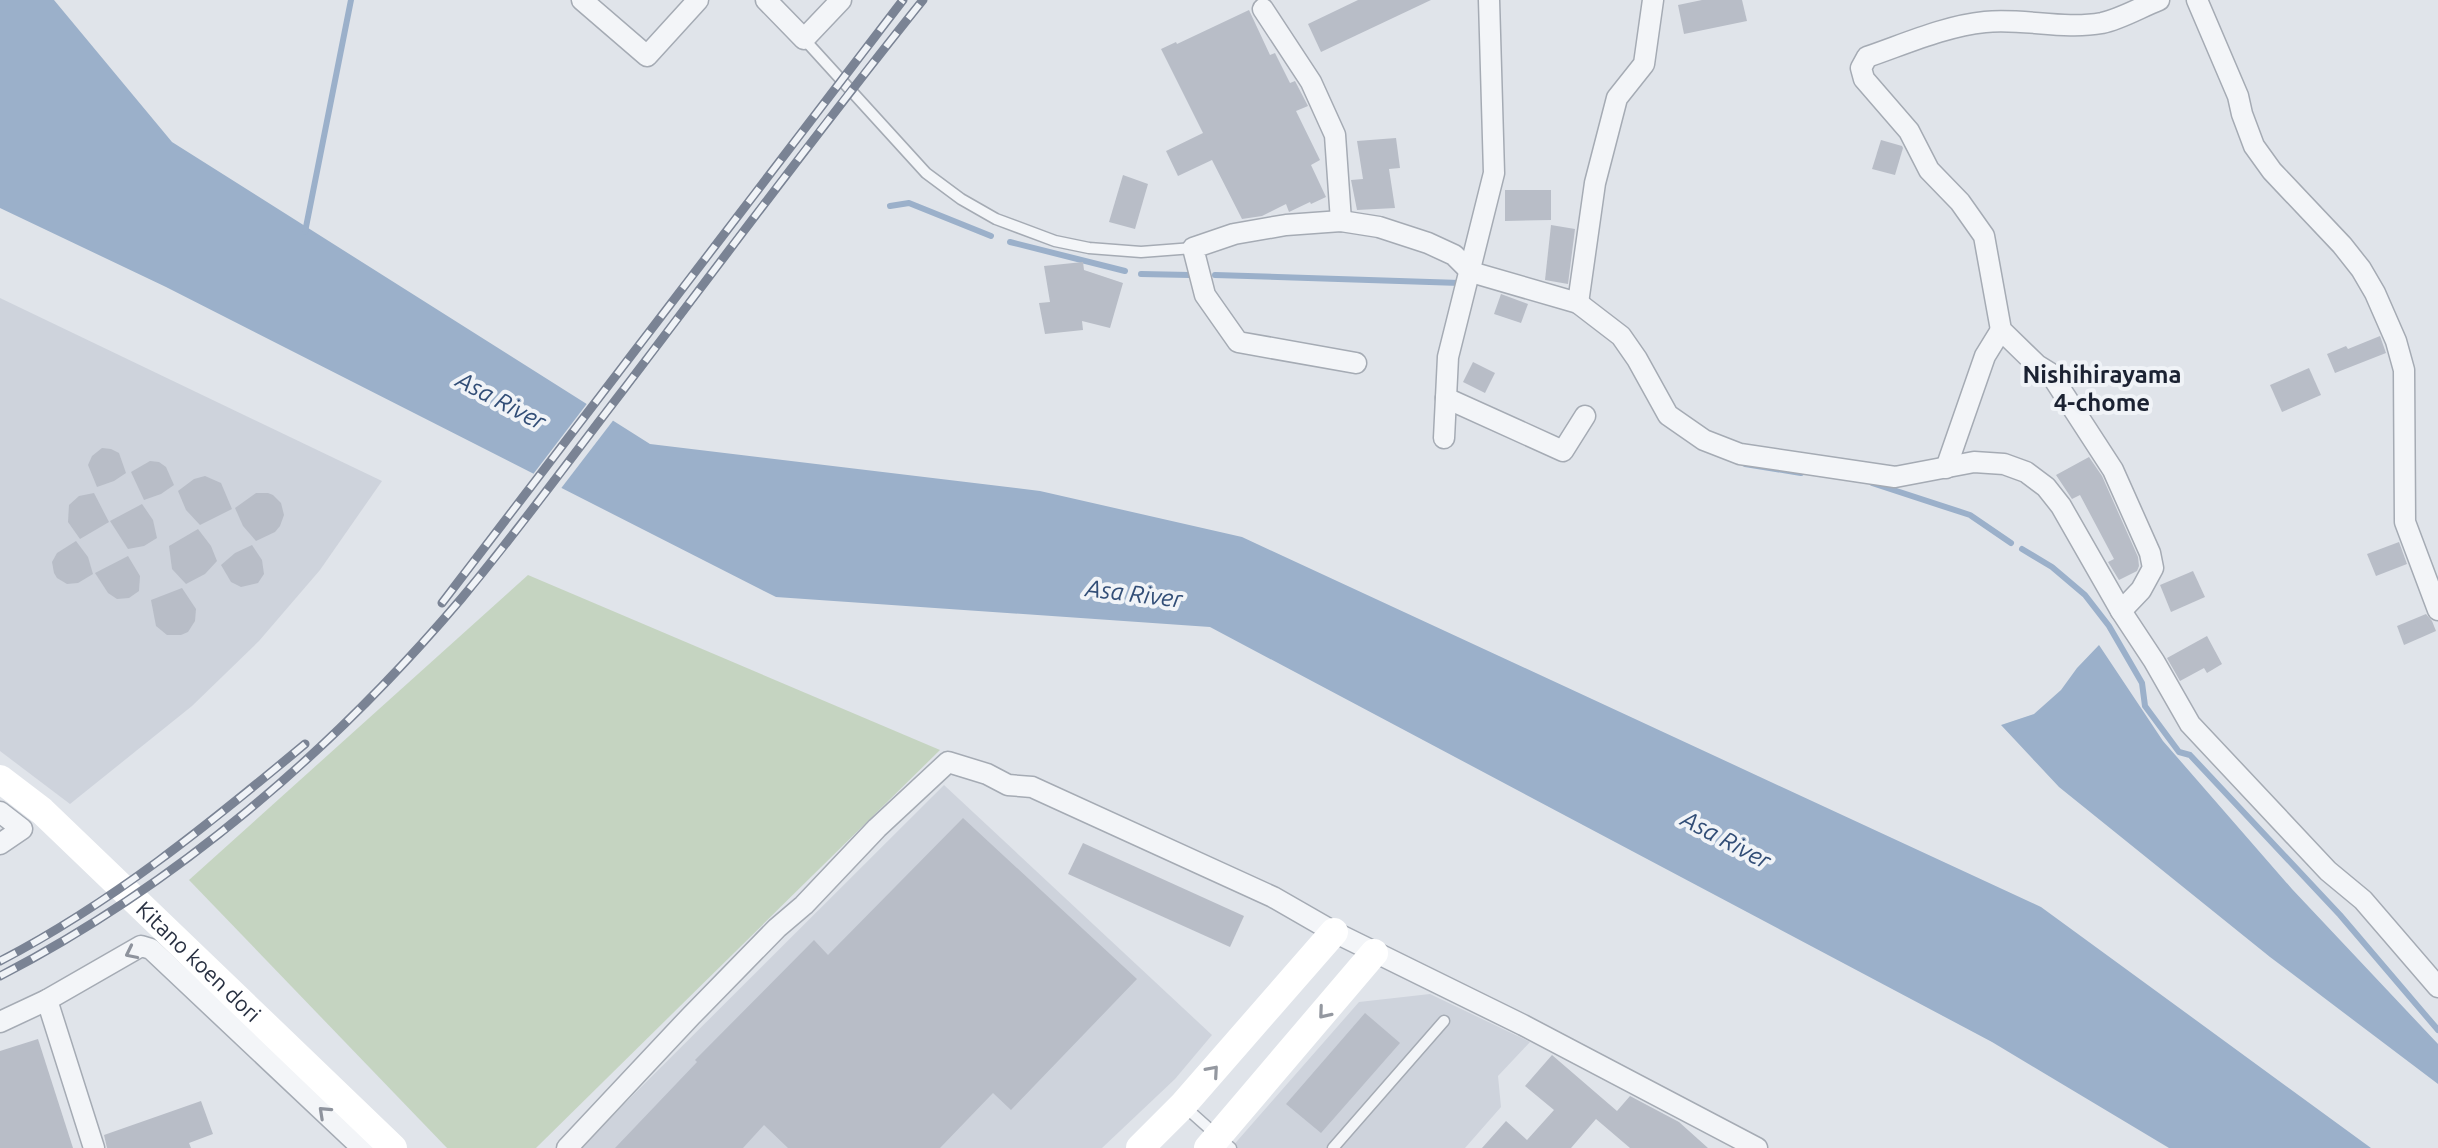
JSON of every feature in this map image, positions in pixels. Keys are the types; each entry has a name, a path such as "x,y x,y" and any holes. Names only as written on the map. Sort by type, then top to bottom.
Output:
{"street":[{"path":"582,0 647,56 698,0"},
{"path":"766,0 804,39 841,0"},
{"path":"1444,438 1448,357 1494,173 1489,0"},
{"path":"1578,303 1595,183 1617,98 1644,64 1653,0"},
{"path":"2121,611 2141,590 2153,568 2150,553 2113,470 2050,373 2037,365 2001,330 1984,236 1960,202 1929,170 1909,131 1870,87 1861,68 1867,57 1959,27 1985,22 2045,25 2103,23 2159,0"},
{"path":"2197,0 2238,96 2254,146 2272,171 2361,269 2396,341 2404,370 2405,522 2438,610"},
{"path":"1263,9 1311,82 1335,135 1341,221"},
{"path":"1356,363 1238,342 1205,295 1193,248 1234,234 1286,225 1341,221 1379,227 1454,255 1471,272 1578,303 1621,336 1668,415 1704,440 1740,454 1895,477 1974,462 2004,464 2026,472 2046,487 2061,506 2190,724 2328,871 2363,900 2438,987"},
{"path":"1946,468 1985,356 2001,330"},
{"path":"1446,398 1563,451 1585,416"},
{"path":"567,1148 777,928 948,762 987,774 1008,785 1032,787 1273,897 1374,953 1523,1025 1757,1148"},
{"name":"Kitano koen dori","path":"0,779 77,843 390,1146"},
{"path":"0,812 22,829 0,844"},
{"path":"1140,1148 1183,1105 1334,932"},
{"path":"0,1022 47,1000 141,946 151,949 360,1146 390,1146"},
{"path":"1219,1144 1374,953"},
{"path":"47,1000 94,1148"}],"lane":[{"path":"804,39 926,173 961,199 996,219 1055,241 1089,248 1141,252 1193,248"},
{"path":"1333,1148 1444,1021"},
{"path":"1183,1105 1219,1144"}],"shaded area":[{"path":"0,298 382,481 320,570 259,641 192,706 70,804 0,751"},
{"path":"944,785 1212,1035 1175,1079 1102,1148 580,1148"},
{"path":"1430,994 1530,1042 1498,1076 1501,1107 1465,1148 1231,1148 1359,1002"}],"green space":[{"path":"528,575 940,750 536,1148 447,1148 189,880"}],"water":[{"name":"Asa River","path":"0,0 54,0 172,142 650,444 1040,491 1242,537 2041,907 2371,1148 2169,1148 1992,1042 1210,627 776,597 166,287 0,208"},
{"path":"2099,645 2163,741 2292,889 2438,1044 2438,1084 2270,957 2059,787 2001,725 2034,714 2061,690"}],"pier":[{"path":"589,401 615,418 559,491 531,477"}],"building":[{"path":"1358,0 1431,0 1321,52 1308,24"},
{"path":"1702,0 1742,0 1747,21 1684,34 1678,5"},
{"path":"1249,10 1270,55 1275,53 1290,83 1295,81 1308,106 1296,111 1320,160 1311,165 1326,197 1289,212 1286,204 1262,216 1242,219 1212,160 1178,176 1166,151 1203,133 1161,49"},
{"path":"1396,138 1400,168 1389,169 1395,208 1357,210 1351,180 1363,179 1357,141"},
{"path":"1881,140 1903,148 1895,175 1872,169"},
{"path":"1123,175 1148,184 1135,229 1109,222"},
{"path":"1505,190 1551,190 1551,220 1505,221"},
{"path":"1551,225 1575,229 1568,284 1545,280"},
{"path":"1083,262 1084,270 1123,283 1110,328 1082,321 1083,330 1045,334 1039,303 1050,302 1044,266"},
{"path":"1501,294 1528,304 1521,323 1494,314"},
{"path":"2380,336 2386,353 2335,373 2327,354"},
{"path":"1473,362 1495,373 1485,393 1463,382"},
{"path":"2309,368 2321,395 2282,412 2270,385"},
{"path":"102,448 119,453 126,473 97,487 88,465 92,456"},
{"path":"2089,457 2102,476 2138,557 2137,571 2119,580 2108,562 2114,559 2080,495 2072,499 2056,475"},
{"path":"150,461 166,467 174,485 144,500 131,472"},
{"path":"205,476 221,483 232,509 200,525 186,510 178,491 194,479"},
{"path":"94,493 109,522 80,539 68,522 69,505 79,496"},
{"path":"256,493 273,495 281,503 284,515 275,532 256,541 243,526 235,508"},
{"path":"142,504 153,520 157,538 144,546 128,549 110,521"},
{"path":"198,529 211,546 217,561 205,574 186,584 172,569 169,546"},
{"path":"76,541 88,557 93,574 78,583 67,584 57,578 52,562 57,553"},
{"path":"2399,542 2407,564 2376,576 2367,554"},
{"path":"252,545 262,560 264,574 258,583 241,587 231,582 221,565 235,553"},
{"path":"128,556 140,576 139,591 129,598 117,599 108,593 95,573"},
{"path":"2193,571 2205,597 2171,612 2160,585"},
{"path":"182,588 196,609 195,621 188,632 167,635 156,626 151,600"},
{"path":"2426,614 2436,631 2404,645 2397,626"},
{"path":"2207,636 2222,664 2207,673 2204,668 2180,681 2167,658"},
{"path":"963,818 1137,979 1011,1110 993,1093 940,1148 788,1148 764,1125 743,1148 615,1148 697,1062 695,1060 814,940 828,955"},
{"path":"1083,843 1244,916 1230,947 1068,874"},
{"path":"1365,1013 1400,1043 1321,1133 1286,1104"},
{"path":"38,1039 73,1148 0,1148 0,1051"},
{"path":"1552,1055 1617,1111 1630,1096 1679,1122 1708,1148 1630,1148 1596,1119 1571,1148 1482,1148 1506,1121 1527,1140 1554,1110 1525,1086"},
{"path":"201,1101 213,1134 189,1143 191,1148 107,1148 104,1135"}],"waterway":[{"path":"305,232 351,0"},
{"path":"890,206 909,203 991,236"},
{"path":"1010,242 1125,271"},
{"path":"1141,274 1190,275"},
{"path":"1215,275 1460,283"},
{"path":"1745,464 1801,473"},
{"path":"1872,483 1970,515 2011,543"},
{"path":"2022,549 2052,567 2085,595 2109,626 2142,683 2145,706 2179,752 2190,755 2340,915 2438,1030"}],"railway":[{"path":"442,603 903,0"},
{"path":"0,976 65,940 189,857 305,761 412,655 503,547 923,0"},
{"path":"0,961 81,914 158,861 305,744"}],"district":[{"name":"Nishihirayama 4-chome","path":"2102,389"}]}
